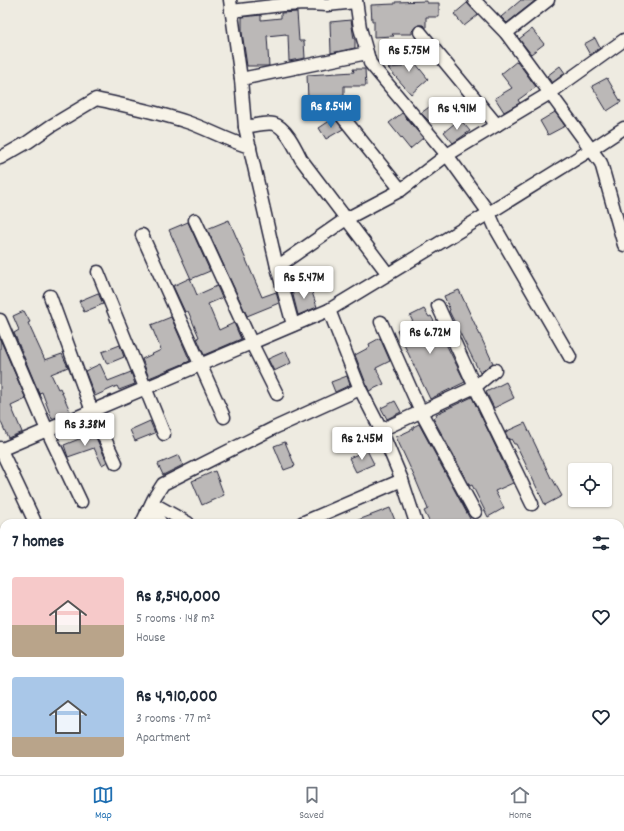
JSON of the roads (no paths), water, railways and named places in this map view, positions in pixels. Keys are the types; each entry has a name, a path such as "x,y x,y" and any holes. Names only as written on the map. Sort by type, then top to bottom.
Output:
{"street":[{"path":"474,0 506,33 601,163 619,208 624,245"},
{"path":"506,33 547,0"},
{"path":"294,325 277,267 245,127 241,79 230,5 282,5 306,2 327,5 356,1 360,28 370,63 447,155 489,213 496,229 570,357"},
{"path":"420,32 497,125"},
{"path":"277,267 346,219 401,190 447,155 550,93 624,40"},
{"path":"241,79 367,53"},
{"path":"0,158 96,99 148,110 188,122 235,143 250,147"},
{"path":"338,110 401,190"},
{"path":"245,127 274,124 290,138 301,159 388,274"},
{"path":"34,519 0,449 252,344 329,310 489,213 624,128"},
{"path":"195,220 252,344 277,394"},
{"path":"142,235 224,417"},
{"path":"98,272 164,434"},
{"path":"50,296 92,411 116,463"},
{"path":"438,306 475,387 532,504"},
{"path":"329,310 360,390 381,430 402,480 415,519"},
{"path":"0,320 47,430 81,502"},
{"path":"380,322 421,412 476,512"},
{"path":"381,430 475,387 495,370"},
{"path":"144,519 163,484 274,428 360,390"},
{"path":"311,519 402,480"},
{"path":"150,507 158,519"},
{"path":"150,507 178,519"}]}
